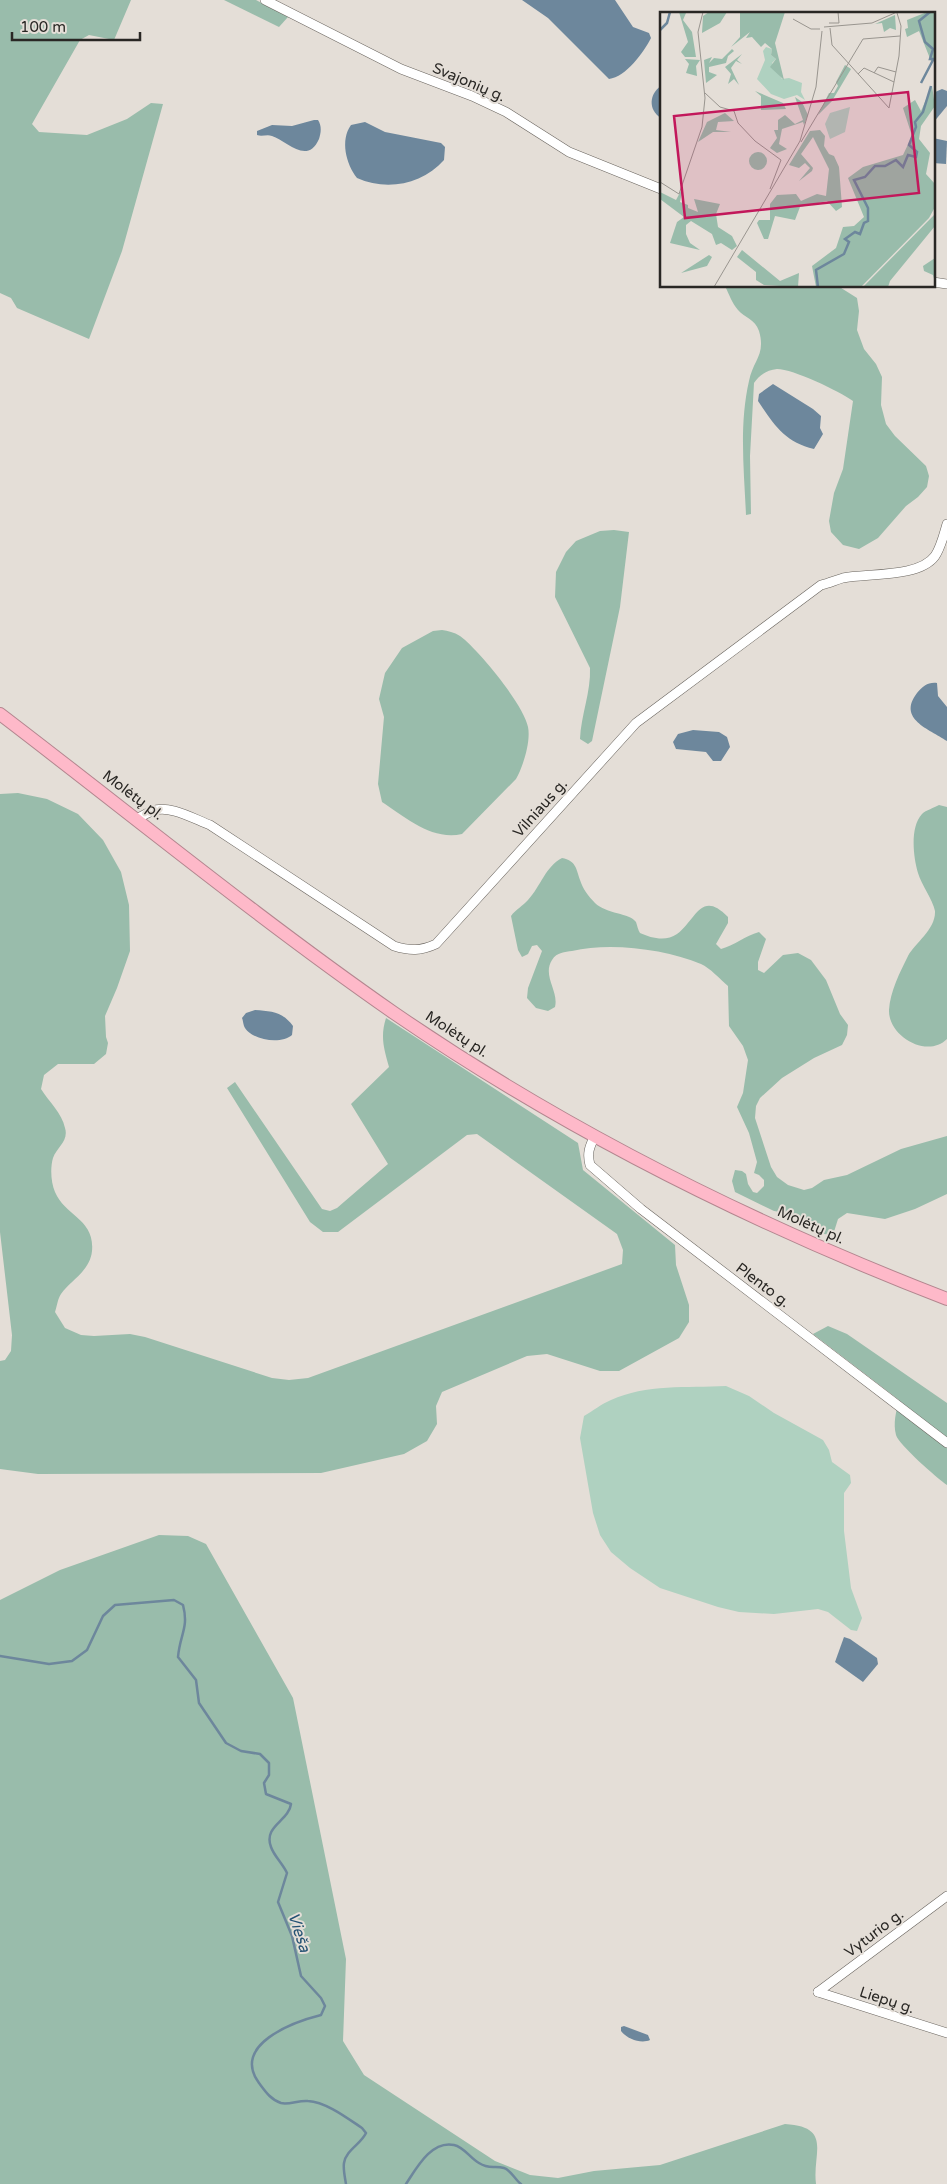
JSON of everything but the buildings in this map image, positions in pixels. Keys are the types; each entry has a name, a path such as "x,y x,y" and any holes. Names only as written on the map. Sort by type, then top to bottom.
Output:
{"highway":[{"name":"Molėtų pl.","path":"0,714 271,922 395,1013 496,1079 595,1136 752,1217 947,1299"}],"street":[{"name":"Svajonių g.","path":"265,0 401,68 472,96 506,112 569,152 660,189"},
{"path":"934,282 947,284"},
{"name":"Vilniaus g.","path":"137,819 153,810 164,810 182,814 210,825 394,946 413,950 424,949 436,944 636,723 822,585 844,578 909,571 934,558 947,524"},
{"name":"Plento g.","path":"595,1136 589,1146 590,1166 641,1209 947,1442"},
{"name":"Vyturio g.","path":"818,1992 947,1896"},
{"name":"Liepų g.","path":"818,1992 947,2033"}],"green space":[{"path":"0,0 131,0 114,40 89,35 80,40 32,124 39,132 87,135 127,119 151,103 163,104 122,251 89,339 17,308 11,298 0,293"},
{"path":"224,0 256,0 288,17 279,27"},
{"path":"726,288 841,288 857,298 859,311 857,330 864,349 876,364 882,377 881,405 886,424 895,436 926,466 929,476 927,487 918,497 906,506 878,538 859,549 843,545 831,532 829,521 834,493 843,469 853,401 827,386 784,370 770,370 754,383 750,456 751,514 746,515 743,448 744,414 749,381 760,352 761,339 757,327 738,310"},
{"path":"600,531 629,532 620,607 592,741 588,744 580,739 589,686 590,668 555,597 556,572 566,552 576,541"},
{"path":"442,630 460,636 478,653 518,705 525,717 529,733 526,754 516,779 462,834 451,835 440,834 419,826 382,802 378,784 384,717 379,699 385,673 402,648 433,631"},
{"path":"18,793 47,799 78,814 103,840 121,872 129,905 130,951 105,1016 108,1043 106,1054 94,1064 58,1064 44,1075 41,1089 61,1117 66,1133 52,1162 51,1175 55,1192 65,1207 84,1225 92,1240 91,1258 88,1264 80,1275 65,1289 58,1300 55,1312 65,1328 81,1335 130,1334 145,1337 272,1378 289,1380 308,1378 622,1264 623,1250 617,1234 477,1134 467,1135 338,1232 323,1232 310,1222 227,1088 235,1082 322,1209 330,1211 337,1208 388,1164 351,1104 389,1067 383,1037 386,1018 578,1143 583,1170 675,1245 676,1265 689,1305 689,1322 679,1338 619,1371 600,1371 547,1354 527,1356 442,1392 436,1406 437,1424 427,1441 404,1454 321,1473 38,1474 0,1469 0,1361 5,1360 11,1351 12,1335 0,1232 0,794"},
{"path":"939,805 947,807 947,1039 939,1045 929,1047 910,1042 902,1036 890,1020 889,1010 893,989 905,962 911,951 929,930 934,918 934,907 918,873 914,834 922,814"},
{"path":"562,858 573,863 584,889 595,903 600,907 633,919 640,933 658,938 668,938 684,928 699,910 705,906 711,906 719,909 728,917 728,923 716,944 721,949 759,932 766,939 758,962 758,970 764,973 783,955 798,953 811,960 826,980 840,1014 848,1025 847,1035 842,1045 814,1058 782,1078 760,1098 756,1106 755,1118 771,1167 777,1177 788,1185 804,1190 812,1188 824,1180 847,1175 901,1149 947,1136 947,1194 915,1209 885,1219 847,1213 838,1219 833,1235 824,1234 794,1214 774,1211 735,1192 732,1181 735,1170 746,1174 748,1184 753,1192 757,1193 764,1186 764,1180 754,1173 757,1162 749,1133 737,1107 743,1093 748,1060 743,1046 729,1026 728,986 701,964 671,954 620,947 603,947 564,952 554,957 549,966 549,972 555,995 555,1007 548,1011 536,1008 527,998 528,988 542,951 537,945 532,946 528,954 522,957 518,950 511,916 532,895 551,866"},
{"path":"828,1326 847,1334 947,1403 947,1485 919,1461 896,1435 896,1413 899,1400 813,1334"},
{"path":"726,1386 749,1396 774,1413 823,1440 829,1450 832,1462 850,1475 851,1483 844,1493 844,1531 851,1588 862,1618 857,1631 851,1630 828,1612 818,1609 774,1614 739,1612 660,1588 630,1568 611,1552 600,1535 593,1513 580,1438 584,1416 607,1402 638,1391"},
{"path":"159,1535 188,1536 206,1544 293,1698 346,1959 343,2041 364,2075 495,2161 530,2175 558,2178 594,2171 660,2165 785,2124 800,2126 810,2130 815,2136 817,2144 816,2184 0,2184 0,1600 60,1570"}],"water":[{"path":"522,0 615,0 633,27 649,33 651,38 639,57 628,69 622,74 609,79 548,18"},
{"path":"660,87 660,117 652,106 652,98"},
{"path":"942,89 947,91 947,106 934,122 934,93"},
{"path":"314,120 319,122 321,127 320,134 314,147 309,150 296,149 272,136 257,135 257,131 272,125 292,126"},
{"path":"365,122 385,132 441,143 445,147 444,160 425,175 403,183 380,184 357,178 347,159 346,138 351,125"},
{"path":"934,138 947,141 946,164 934,163"},
{"path":"773,384 821,416 820,428 823,434 814,449 795,442 781,431 769,418 758,401 759,394"},
{"path":"937,683 938,696 947,707 947,741 918,722 911,710 912,702 917,693 928,684"},
{"path":"693,730 719,732 727,737 730,747 721,761 713,761 706,752 676,749 673,742 678,734"},
{"path":"255,1010 281,1015 293,1026 292,1035 281,1040 266,1040 252,1035 244,1026 242,1018 246,1013"},
{"path":"844,1637 850,1639 877,1658 878,1664 863,1682 835,1662"},
{"path":"624,2026 648,2035 650,2040 638,2041 630,2038 621,2031 621,2027"}],"waterway":[{"name":"Vieša","path":"0,1656 49,1664 72,1661 87,1650 103,1616 115,1605 174,1600 183,1605 185,1625 178,1657 196,1680 199,1703 226,1743 241,1751 260,1754 269,1763 269,1775 264,1783 266,1794 291,1804 286,1815 273,1829 269,1840 272,1850 287,1873 278,1902 292,1936 301,1976 321,1998 325,2006 321,2015 296,2023 269,2037 259,2047 253,2057 252,2069 259,2083 277,2102 308,2101 322,2104 362,2128 366,2133 345,2158 346,2184"},
{"name":"Vieša","path":"406,2184 431,2151 446,2145 454,2145 461,2148 483,2165 506,2169 521,2184"}]}
